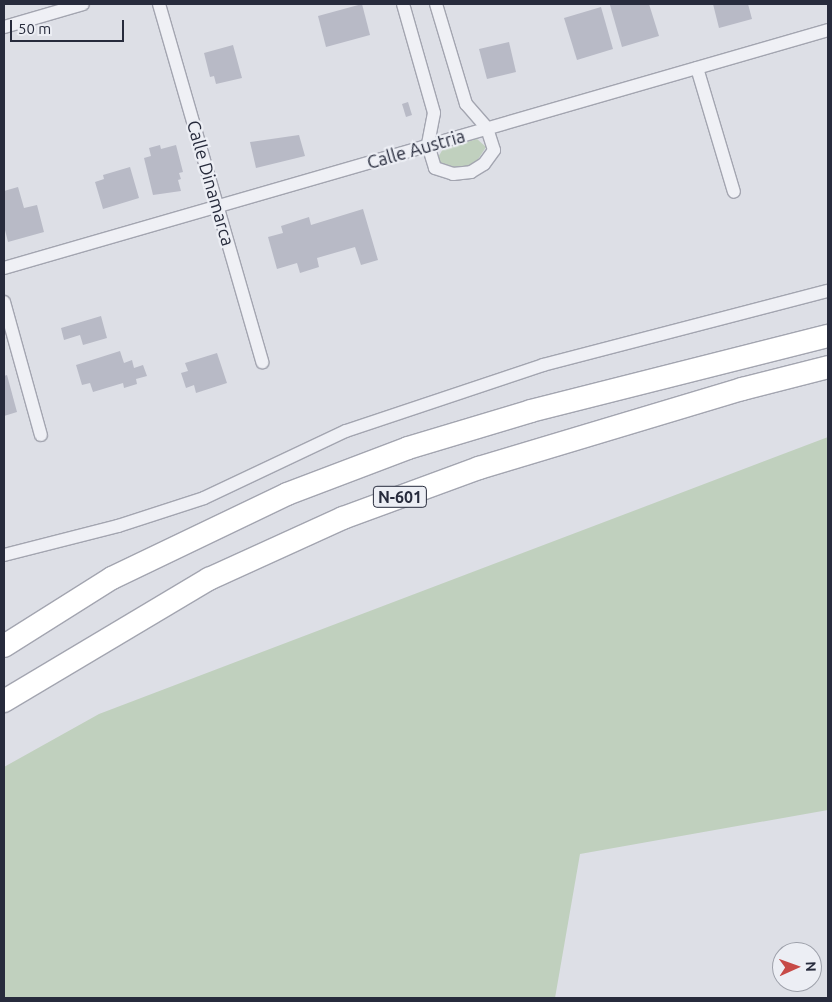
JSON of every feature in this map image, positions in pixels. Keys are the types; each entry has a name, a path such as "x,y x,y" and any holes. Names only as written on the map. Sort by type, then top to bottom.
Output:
{"highway":[{"name":"N-601","path":"4,646 112,578 287,494 408,448 531,411 828,336"},
{"name":"N-601","path":"4,701 209,578 343,518 479,468 742,389 828,367"},
{"path":"4,636 112,578"}],"street":[{"path":"4,27 83,4"},
{"name":"Calle Dinamarca","path":"160,4 262,362"},
{"path":"403,4 434,113 428,145 436,168 453,174 471,172 484,164 494,150 487,128 466,104 436,4"},
{"name":"Calle Austria","path":"4,268 828,30"},
{"path":"697,68 734,192"},
{"path":"4,555 118,526 204,498 346,431 543,365 828,291"},
{"path":"4,302 41,435"}],"green space":[{"path":"477,139 486,147 475,164 460,169 446,167 437,159 443,149"},
{"path":"828,437 828,810 580,854 555,998 4,998 4,767 99,714"}],"building":[{"path":"362,4 370,35 326,47 318,16"},
{"path":"649,4 659,36 622,47 610,5"},
{"path":"713,4 748,4 752,19 719,28"},
{"path":"601,7 613,49 577,60 564,18"},
{"path":"509,42 516,72 487,79 479,49"},
{"path":"233,45 242,78 216,84 214,76 210,77 204,53"},
{"path":"408,102 412,115 406,117 402,104"},
{"path":"299,135 305,156 256,168 250,142"},
{"path":"160,145 161,149 176,145 183,172 179,173 181,179 178,180 181,191 153,195 144,158 151,156 149,148"},
{"path":"130,167 139,198 103,209 95,182 104,179 103,175"},
{"path":"18,187 24,208 37,205 44,232 8,242 4,226 4,191"},
{"path":"363,209 378,260 361,265 355,247 317,258 319,267 300,273 297,263 277,269 268,237 283,233 281,226 309,217 311,225"},
{"path":"101,316 107,338 83,345 80,335 64,340 61,328"},
{"path":"120,351 124,363 132,360 134,368 143,365 147,376 136,379 137,384 124,388 123,383 93,392 90,383 82,385 76,365"},
{"path":"217,353 227,383 196,393 194,385 186,388 181,373 188,371 185,363"},
{"path":"7,375 17,412 4,416 4,376"}]}
